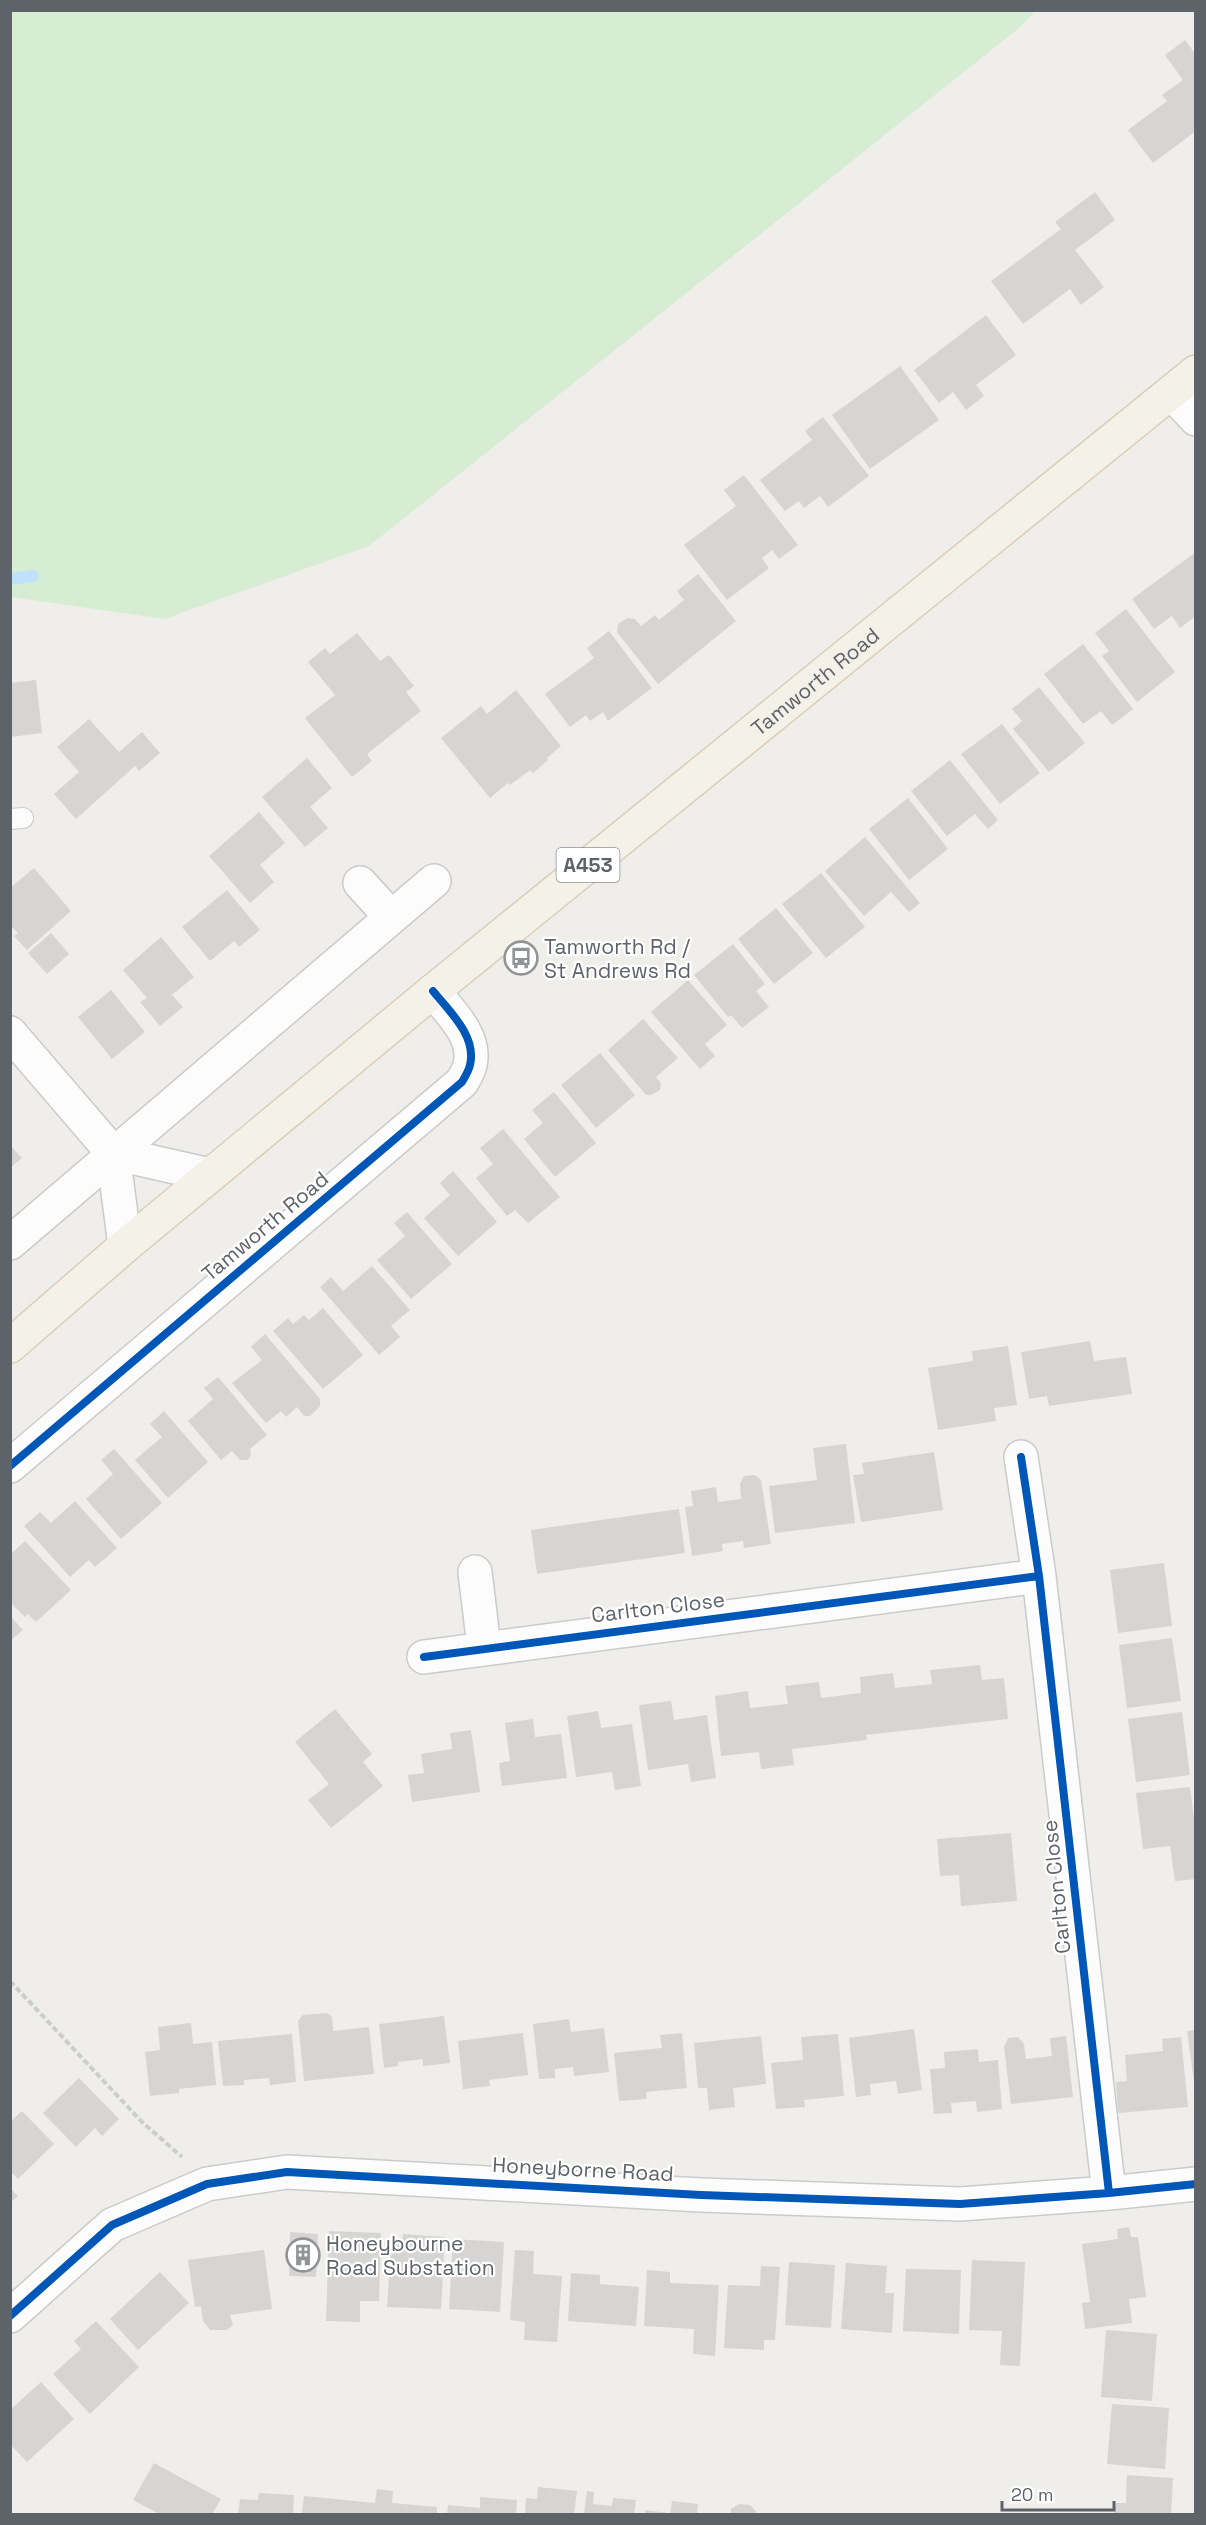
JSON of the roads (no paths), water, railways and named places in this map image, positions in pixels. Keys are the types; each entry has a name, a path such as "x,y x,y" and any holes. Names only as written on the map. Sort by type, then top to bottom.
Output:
{"main road":[{"name":"Tamworth Road","path":"10,1346 125,1246 433,991 1184,382"}],"street":[{"path":"1184,382 1196,419"},
{"path":"10,1243 434,880"},
{"path":"360,883 391,917"},
{"name":"Tamworth Road","path":"10,1466 462,1082 470,1065 471,1047 460,1023 433,991"},
{"path":"10,1033 114,1153 125,1246"},
{"path":"114,1153 210,1175"},
{"name":"Carlton Close","path":"1021,1457 1039,1576 1109,2193"},
{"path":"475,1572 484,1647"},
{"name":"Carlton Close","path":"424,1657 484,1647 1039,1576"},
{"name":"Honeyborne Road","path":"10,2316 112,2225 207,2184 287,2172 701,2195 960,2204 1196,2184"}],"waterway":[{"path":"10,579 33,576"}],"place":[{"name":"Tamworth Rd / St Andrews Rd","path":"521,958"},
{"name":"Honeybourne Road Substation","path":"303,2255"}]}
